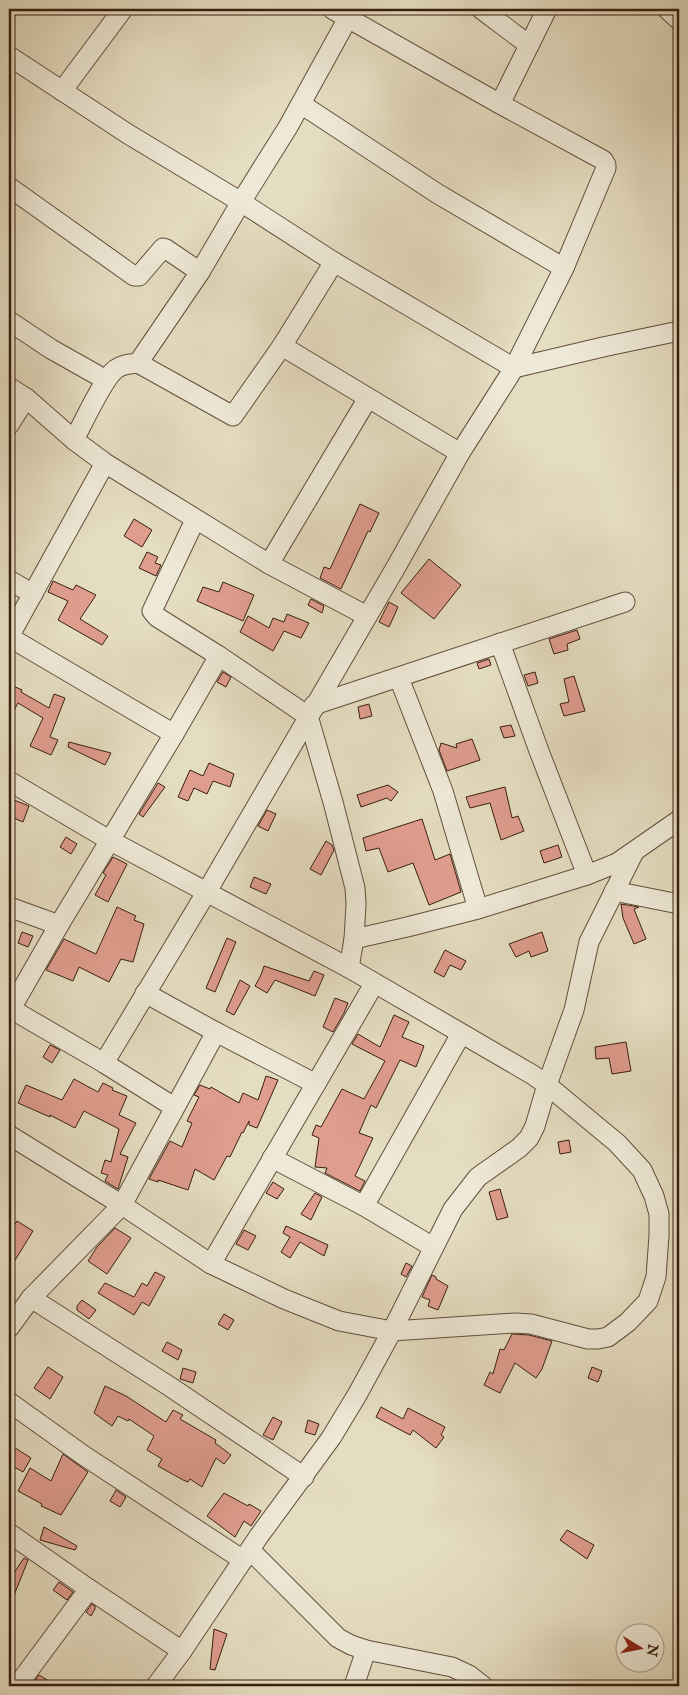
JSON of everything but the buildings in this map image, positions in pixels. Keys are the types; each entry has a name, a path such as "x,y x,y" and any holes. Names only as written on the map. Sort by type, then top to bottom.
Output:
{"street":[{"path":"62,91 123,9"},
{"path":"481,9 529,45"},
{"path":"500,104 547,9"},
{"path":"667,9 679,20"},
{"path":"104,1063 206,892 460,453 514,368 564,268 606,165 603,160 500,104 344,12 301,104 288,127 200,272 138,363"},
{"path":"9,56 334,262 514,368 603,346 679,331"},
{"path":"301,104 438,194 564,268"},
{"path":"9,187 134,276 139,276 163,248 200,272"},
{"path":"74,440 106,380 114,370 138,363 232,416 282,346 334,262"},
{"path":"9,321 51,349 106,380"},
{"path":"282,346 460,453"},
{"path":"9,388 26,398 105,464 269,564 367,616"},
{"path":"9,425 26,398"},
{"path":"269,564 368,398"},
{"path":"105,464 9,637 174,734"},
{"path":"195,520 152,611 157,617 219,656 311,711 355,888 354,939 349,968"},
{"path":"9,580 33,594"},
{"path":"311,711 500,643 625,602"},
{"path":"500,643 587,875"},
{"path":"174,1108 104,1063 10,1010 58,925 219,656"},
{"path":"400,678 443,791 478,909"},
{"path":"9,780 109,840 349,968 547,1085 617,1143 642,1170 654,1196 659,1214 656,1277 648,1301 628,1322 608,1337 598,1339 531,1324 516,1323 392,1331 339,1321 284,1299 211,1264 122,1205 10,1140"},
{"path":"354,939 478,909 587,875 617,862 634,852 679,820"},
{"path":"156,1686 182,1651 246,1555 331,1438 392,1331 453,1209 478,1178 519,1148 529,1138 535,1126 547,1085 574,1010 589,942 634,852"},
{"path":"614,891 679,904"},
{"path":"9,907 58,925"},
{"path":"211,1264 374,984"},
{"path":"145,992 216,1032 316,1084"},
{"path":"9,1328 31,1298 122,1205 216,1032"},
{"path":"364,1206 461,1034"},
{"path":"272,1158 364,1206 434,1247"},
{"path":"31,1298 169,1386 304,1476"},
{"path":"9,1402 83,1455 246,1555 338,1638 366,1650 452,1667 469,1675 483,1686"},
{"path":"9,1533 182,1651"},
{"path":"17,1686 89,1589"},
{"path":"354,1686 366,1650"}]}
